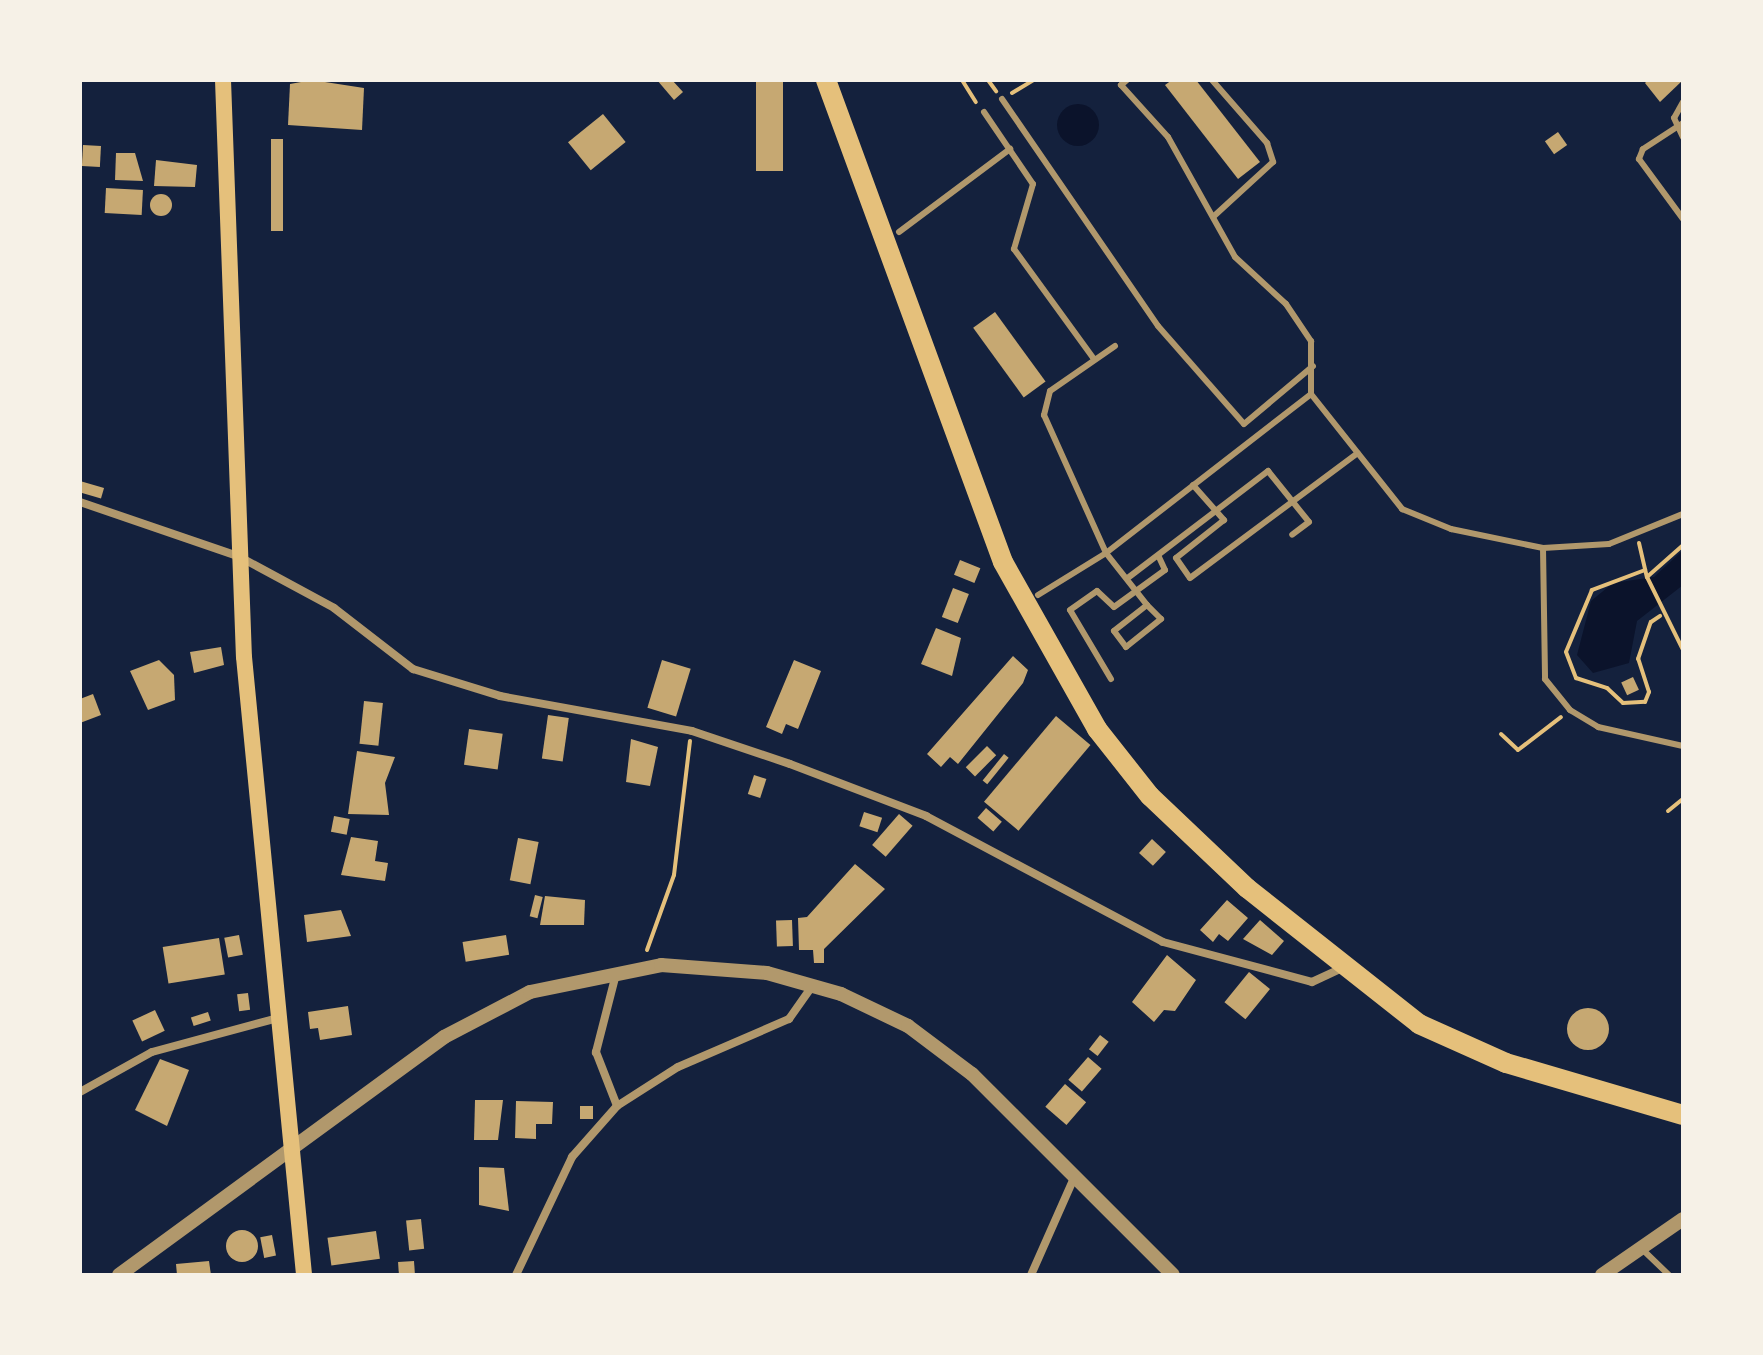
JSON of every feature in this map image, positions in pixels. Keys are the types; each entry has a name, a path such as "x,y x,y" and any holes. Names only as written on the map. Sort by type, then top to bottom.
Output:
{"main road":[{"path":"223,80 238,556 304,1275"},
{"path":"826,80 980,506 1024,605 1097,729 1150,796 1342,968 1419,1024 1466,1046 1683,1115"}],"street":[{"path":"80,502 238,556 334,608 413,669 500,696 692,731 926,816 1163,942 1312,982 1342,968"},
{"path":"119,1275 465,1025 530,992 617,969 645,966 719,966 813,985 875,1009 943,1050 1164,1272"},
{"path":"617,969 596,1052 617,1106"},
{"path":"516,1275 572,1157 617,1106 678,1067 789,1019 813,985"},
{"path":"80,1092 152,1052 278,1018"},
{"path":"1031,1275 1073,1180"},
{"path":"1602,1275 1683,1219"}],"lane":[{"path":"1127,80 1121,85 1168,137 1235,257 1286,304 1311,341 1314,365 1311,394 1402,509 1451,529 1543,548 1638,537 1683,514"},
{"path":"1212,80 1267,143 1273,162 1213,217"},
{"path":"1002,99 1158,326 1244,424 1314,365"},
{"path":"1676,127 1683,102"},
{"path":"984,112 1033,184 1014,249 1094,359"},
{"path":"1682,215 1639,159 1683,123"},
{"path":"1676,127 1683,137"},
{"path":"899,232 1010,149"},
{"path":"1115,346 1050,391 1044,415 1106,553 1129,577 1135,592 1161,619 1126,647 1114,631 1147,605"},
{"path":"1038,595 1106,553 1311,394"},
{"path":"1193,485 1224,520 1176,558 1190,578 1358,453"},
{"path":"1129,577 1268,471 1309,522 1292,535"},
{"path":"1543,548 1545,679 1570,710 1598,727 1683,746"},
{"path":"1111,679 1070,610 1097,591 1114,607 1165,570 1159,557"},
{"path":"1642,1249 1669,1275"}],"path":[{"path":"962,80 984,112"},
{"path":"1018,80 1023,86"},
{"path":"1002,99 1034,80"},
{"path":"1638,537 1656,606 1683,650"},
{"path":"1647,577 1683,545"},
{"path":"1645,570 1592,590 1566,652 1576,678 1607,688 1623,703 1645,702 1649,692 1638,659 1651,622 1660,616"},
{"path":"1501,734 1518,750 1570,710"},
{"path":"645,966 674,875 692,731"},
{"path":"1668,811 1683,799"}],"water":[{"path":"1078,104 1093,110 1099,125 1093,140 1078,146 1063,140 1057,125 1063,110"},
{"path":"1683,550 1683,585 1637,621 1629,663 1593,673 1577,655 1591,601 1613,583 1654,577"}],"building":[{"path":"312,80 364,88 362,130 288,125 290,84"},
{"path":"657,80 672,80 683,92 674,100"},
{"path":"756,80 783,80 783,171 756,171"},
{"path":"1172,80 1196,80 1260,162 1238,179 1165,85"},
{"path":"1648,80 1683,80 1660,102 1645,83"},
{"path":"603,114 626,142 591,170 568,142"},
{"path":"1558,132 1567,145 1554,154 1545,141"},
{"path":"271,139 283,139 283,231 271,231"},
{"path":"83,145 101,146 100,167 82,166"},
{"path":"116,153 135,153 143,181 115,180"},
{"path":"156,160 197,165 195,187 154,186"},
{"path":"106,188 143,190 142,215 105,213"},
{"path":"161,194 169,197 172,205 169,213 161,216 153,213 150,205 153,197"},
{"path":"995,312 1046,382 1024,397 973,328"},
{"path":"80,481 104,488 101,498 80,492"},
{"path":"960,560 980,568 974,583 954,575"},
{"path":"953,588 969,594 958,623 942,617"},
{"path":"936,628 961,638 952,676 921,664"},
{"path":"221,647 224,665 194,673 190,652"},
{"path":"1013,656 1028,670 1023,683 958,764 950,757 941,767 927,754"},
{"path":"159,660 174,675 175,700 148,710 130,671"},
{"path":"662,660 691,669 676,717 647,708"},
{"path":"794,660 821,671 798,729 786,724 782,734 766,727"},
{"path":"1633,677 1639,690 1627,695 1621,682"},
{"path":"93,694 101,715 80,723 80,699"},
{"path":"364,701 383,703 378,746 360,744"},
{"path":"548,715 569,718 563,761 542,759"},
{"path":"1056,716 1090,745 1018,831 984,802"},
{"path":"469,729 503,734 498,769 464,765"},
{"path":"631,739 658,747 650,786 626,782"},
{"path":"987,746 996,755 975,776 966,767"},
{"path":"357,751 395,757 385,783 389,815 348,814"},
{"path":"1004,754 1009,758 987,784 983,780"},
{"path":"754,775 766,779 760,798 748,794"},
{"path":"986,808 1002,822 993,832 977,818"},
{"path":"864,812 882,818 877,832 859,826"},
{"path":"899,814 913,826 886,857 872,845"},
{"path":"334,816 350,819 347,835 331,832"},
{"path":"351,837 378,841 375,861 388,863 385,881 341,875"},
{"path":"518,838 539,842 530,884 510,880"},
{"path":"1152,839 1166,852 1153,866 1139,853"},
{"path":"855,864 885,889 824,949 824,963 814,963 813,950 799,950 798,918 807,917"},
{"path":"535,895 543,897 537,918 530,916"},
{"path":"545,896 585,900 584,925 540,925"},
{"path":"1227,900 1248,918 1228,941 1219,934 1213,942 1200,930"},
{"path":"341,910 351,936 307,942 304,915"},
{"path":"792,920 793,946 777,947 776,921"},
{"path":"1260,920 1284,941 1272,955 1243,939"},
{"path":"239,935 243,955 228,957 224,938"},
{"path":"506,935 509,955 466,962 463,942"},
{"path":"219,938 225,975 168,983 163,947"},
{"path":"1167,955 1196,980 1175,1011 1164,1010 1154,1022 1132,1002"},
{"path":"1249,972 1270,989 1245,1019 1224,1002"},
{"path":"248,993 250,1010 239,1011 237,994"},
{"path":"348,1006 352,1035 320,1040 318,1028 310,1029 308,1012"},
{"path":"1588,1008 1603,1014 1609,1029 1603,1044 1588,1050 1573,1044 1567,1029 1573,1014"},
{"path":"155,1010 165,1031 142,1041 132,1021"},
{"path":"208,1012 211,1021 194,1026 191,1018"},
{"path":"1100,1035 1109,1042 1098,1056 1089,1049"},
{"path":"1088,1057 1102,1069 1082,1091 1068,1080"},
{"path":"160,1059 189,1070 167,1126 135,1110"},
{"path":"1065,1084 1086,1102 1066,1125 1045,1107"},
{"path":"475,1100 503,1100 498,1140 474,1140"},
{"path":"516,1101 553,1102 552,1124 536,1124 536,1139 515,1138"},
{"path":"580,1106 593,1106 593,1119 580,1119"},
{"path":"479,1167 504,1168 509,1211 479,1205"},
{"path":"421,1219 424,1249 409,1250 406,1221"},
{"path":"242,1230 253,1235 258,1246 253,1257 242,1262 231,1257 226,1246 231,1235"},
{"path":"376,1231 380,1259 331,1266 327,1238"},
{"path":"272,1235 276,1256 264,1258 260,1237"},
{"path":"209,1261 211,1275 177,1275 176,1264"},
{"path":"414,1261 415,1274 399,1275 398,1262"}]}
